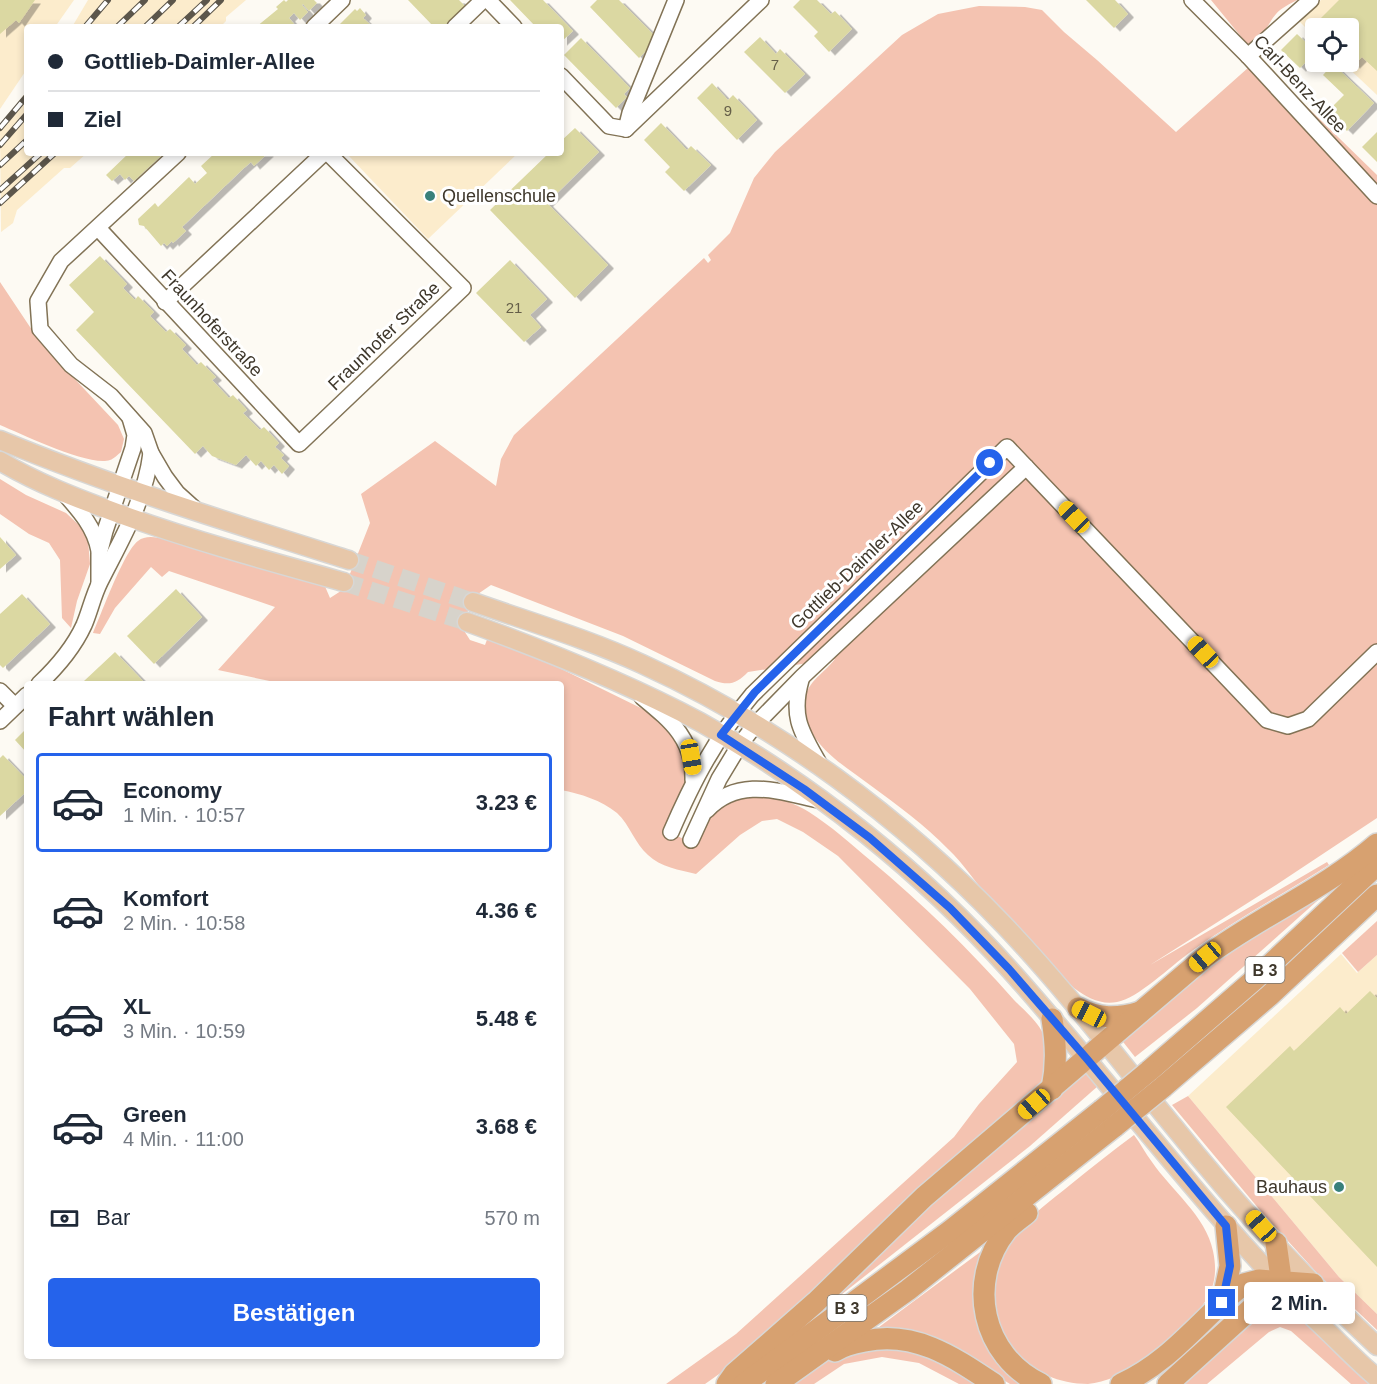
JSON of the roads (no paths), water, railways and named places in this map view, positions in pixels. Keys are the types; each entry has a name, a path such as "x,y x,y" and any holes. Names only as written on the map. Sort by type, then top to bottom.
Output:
{"highway":[{"path":"727,1384 734,1374 816,1302 924,1197 1140,1012 1223,944 1351,866 1377,844"},
{"name":"B 3","path":"778,1383 908,1290 1108,1123 1156,1079 1255,979 1377,865"},
{"name":"B 3","path":"1156,1079 1269,996 1377,895"},
{"path":"1078,1008 1089,1014 1107,1017 1126,1016 1140,1012"},
{"path":"1052,1019 1057,1049 1052,1089"},
{"path":"1041,1384 1014,1366 992,1338 984,1307 985,1277 991,1257 1007,1230 1084,1165 1108,1123"},
{"name":"B 3","path":"744,1384 950,1231 1108,1123"},
{"path":"1222,1303 1230,1266 1226,1226"},
{"path":"1168,1384 1278,1282 1280,1257 1276,1243"},
{"path":"1121,1384 1162,1359 1244,1284 1251,1281 1313,1284"},
{"path":"778,1383 795,1377 841,1347 877,1338 895,1338 937,1350 994,1384"}],"main road":[{"path":"0,440 74,471 202,515 349,560"},
{"path":"0,461 37,482 112,511 239,553 344,582"},
{"path":"473,602 589,642 641,663 685,685 755,725 821,767 884,814 957,878 1004,925 1078,1008 1176,1130 1276,1243 1313,1284 1377,1346"},
{"path":"467,622 554,654 630,688 721,735 820,800 870,838 950,908 1009,969 1226,1226 1278,1282 1377,1378"}],"street":[{"path":"317,24 342,0"},
{"path":"458,24 483,0"},
{"path":"488,0 511,24"},
{"path":"626,129 630,113 676,0"},
{"path":"626,129 761,0"},
{"name":"Carl-Benz-Allee","path":"1192,0 1248,56 1377,195"},
{"path":"1248,56 1311,0"},
{"path":"564,79 609,126 626,129"},
{"path":"175,156 61,261 38,302 40,329 71,365 111,396 144,433 151,453 170,484 187,503 202,515"},
{"path":"165,302 323,156"},
{"name":"Fraunhofer Straße","path":"299,444 463,288 329,156"},
{"name":"Fraunhoferstraße","path":"98,228 299,444"},
{"path":"99,554 134,448 135,435 130,418"},
{"name":"Gottlieb-Daimler-Allee","path":"671,831 693,782 721,735 736,714 768,679 1007,447 1026,466"},
{"path":"42,681 74,645 84,625 99,583 133,518 142,493 151,453"},
{"path":"691,840 719,779 755,725 802,677 1026,466 1267,720 1288,726 1308,719 1377,652"},
{"path":"64,493 90,526 97,539 99,583"},
{"path":"802,677 796,698 797,717 801,731 821,767"},
{"path":"630,688 669,720 684,738 691,757 693,782"},
{"path":"0,691 15,706"},
{"path":"0,721 24,698"},
{"path":"701,817 715,802 747,788 772,790 820,800"}],"tunnel":[{"path":"349,560 473,602"},
{"path":"344,582 467,622"}],"railway":[{"path":"88,24 108,0"},
{"path":"120,24 145,0"},
{"path":"148,24 173,0"},
{"path":"181,24 207,0"},
{"path":"196,24 221,0"},
{"path":"0,128 24,100"},
{"path":"0,145 24,117"},
{"path":"0,165 24,143"},
{"path":"0,190 38,156"},
{"path":"0,203 52,156"}],"place":[{"name":"Quellenschule","path":"430,196"},
{"name":"Bauhaus","path":"1339,1187"}]}
